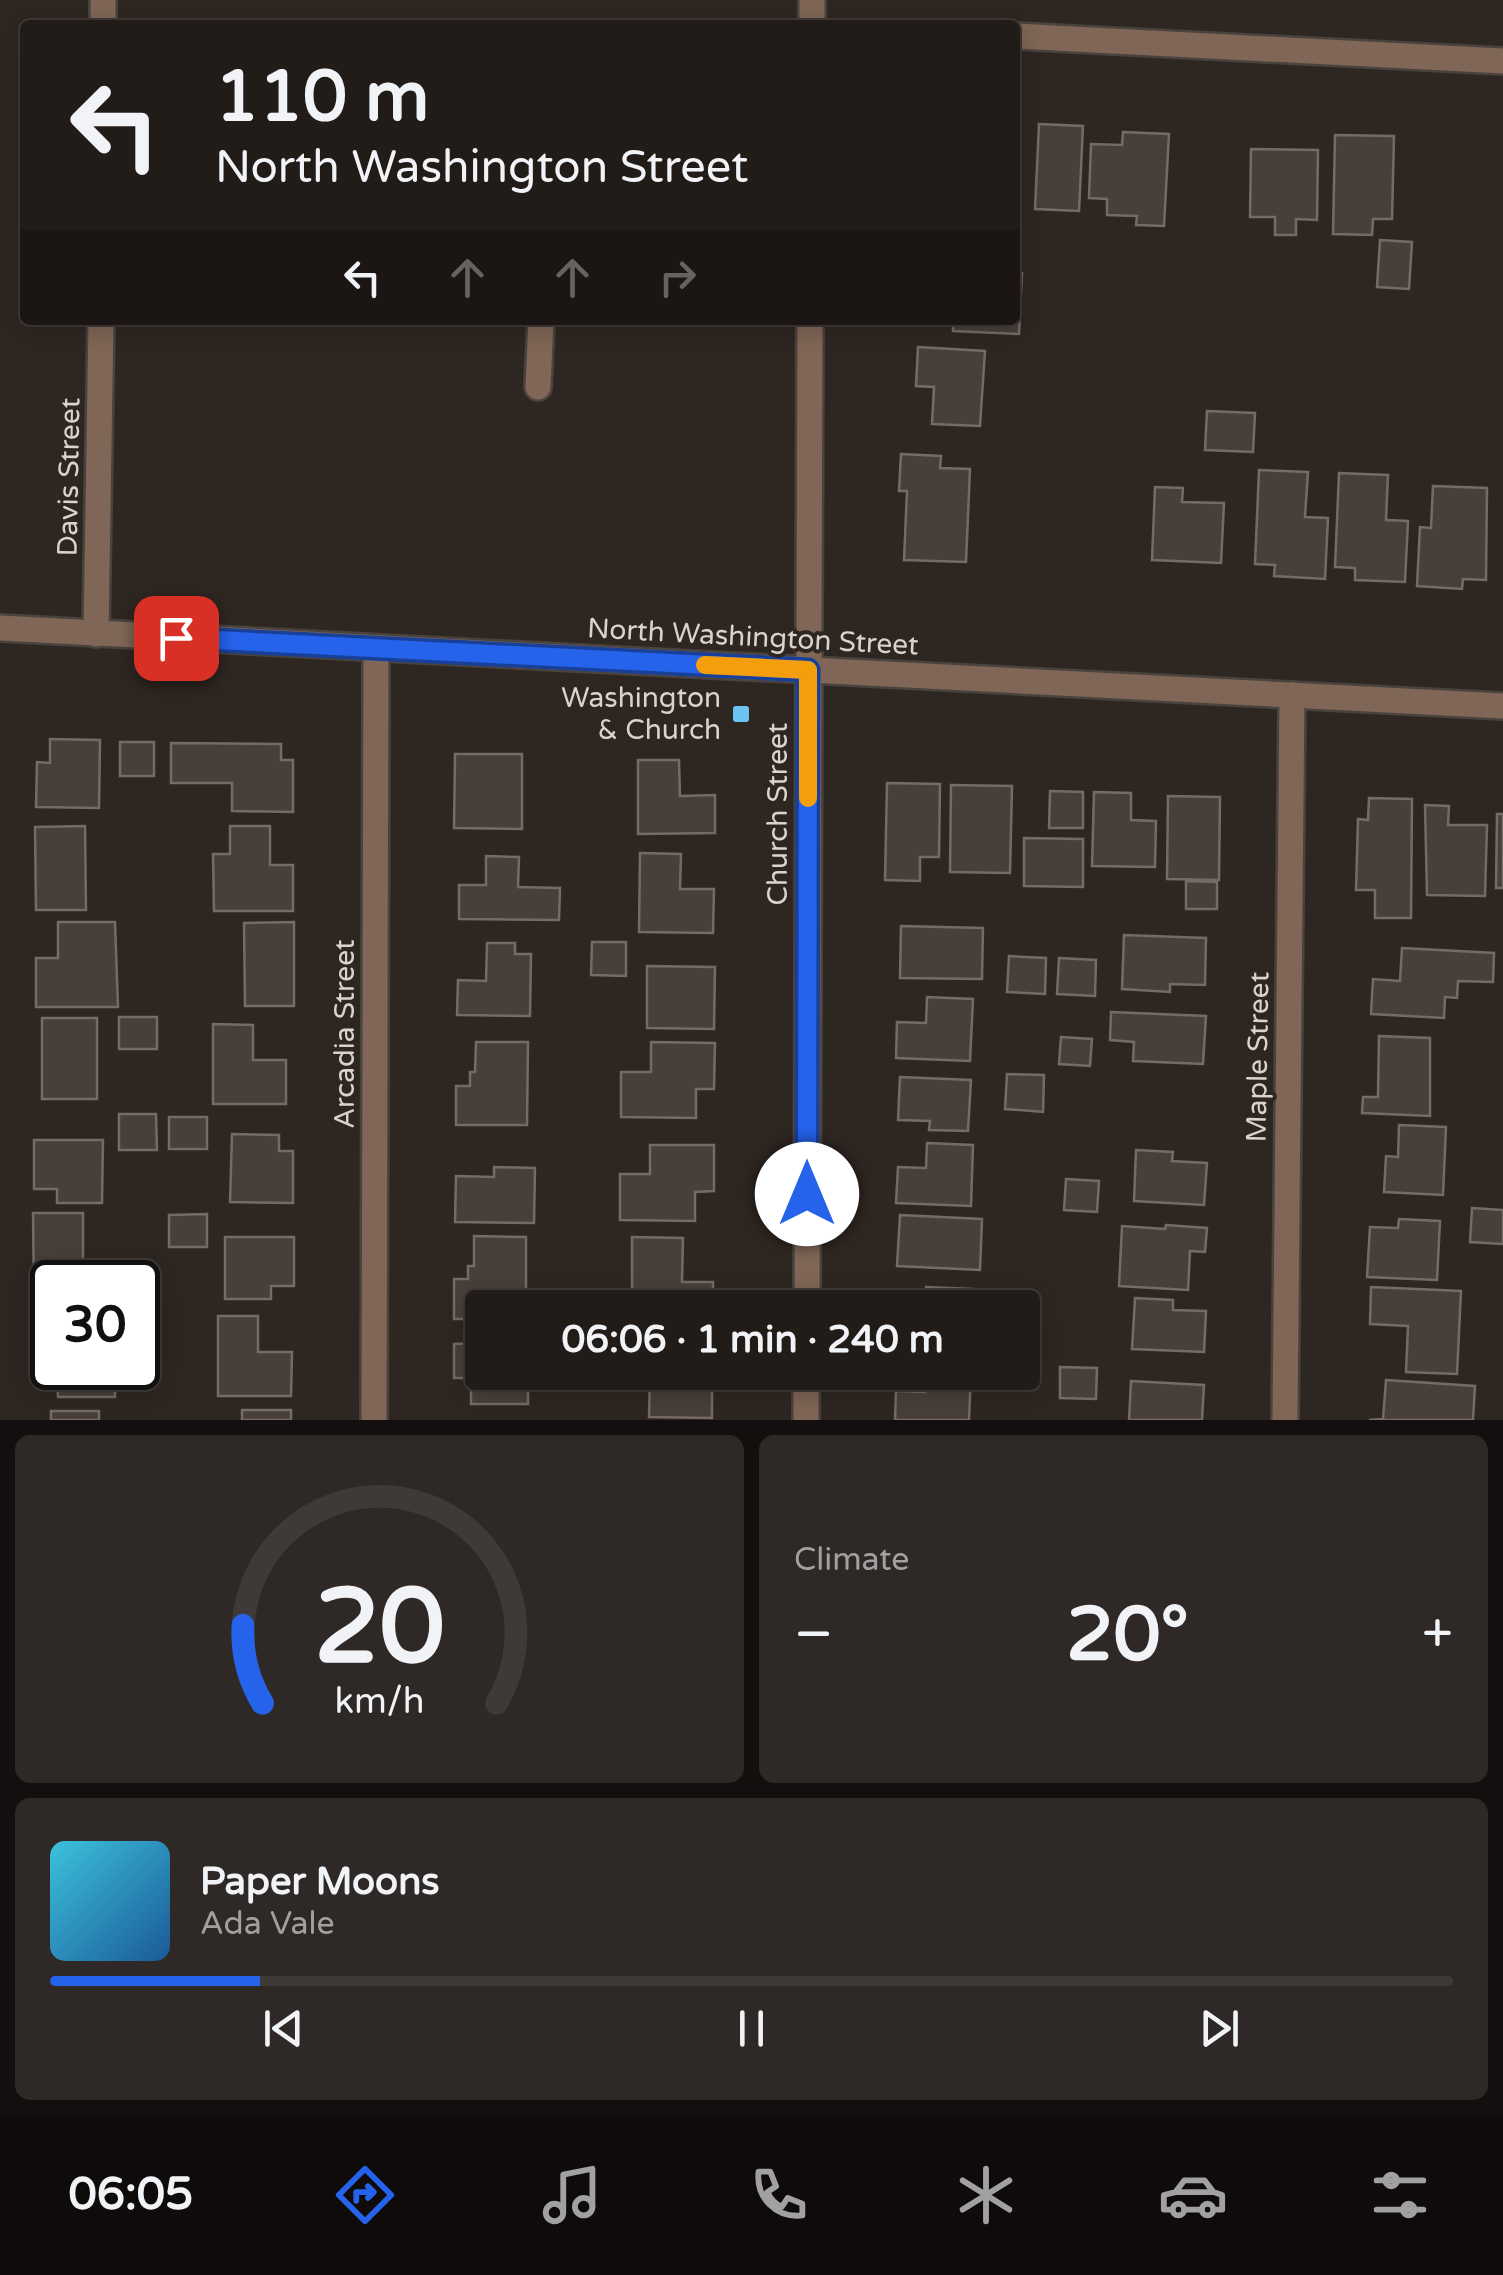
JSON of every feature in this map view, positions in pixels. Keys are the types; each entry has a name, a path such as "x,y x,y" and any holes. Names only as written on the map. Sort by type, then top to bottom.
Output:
{"street":[{"path":"1020,36 1503,61"},
{"name":"Davis Street","path":"96,634 100,325"},
{"path":"538,387 541,325"},
{"name":"Church Street","path":"807,1290 810,325"},
{"name":"North Washington Street","path":"0,628 1503,706"},
{"name":"Arcadia Street","path":"374,1420 376,648"},
{"name":"Maple Street","path":"1285,1420 1292,695"},
{"path":"806,1390 806,1420"}],"building":[{"path":"1039,124 1083,126 1079,211 1035,209"},
{"path":"1123,132 1169,134 1164,226 1136,225 1137,216 1107,215 1107,199 1089,198 1091,144 1122,145"},
{"path":"1335,135 1394,136 1392,219 1373,219 1372,235 1333,234"},
{"path":"1251,149 1318,150 1317,220 1296,219 1296,235 1275,235 1275,217 1250,217"},
{"path":"1380,240 1412,242 1409,289 1377,287"},
{"path":"953,325 1019,325 1019,334 953,331"},
{"path":"918,347 985,351 980,426 932,424 934,387 916,386"},
{"path":"1207,411 1255,413 1253,452 1205,450"},
{"path":"901,454 941,456 940,468 970,469 966,562 904,560 907,491 899,491"},
{"path":"1259,470 1308,472 1305,517 1328,518 1325,579 1274,576 1275,565 1255,564"},
{"path":"1339,473 1388,475 1386,520 1408,521 1405,582 1355,580 1355,568 1335,567"},
{"path":"1433,486 1487,488 1486,580 1463,579 1462,589 1417,586 1420,527 1431,528"},
{"path":"1155,487 1183,488 1182,502 1224,503 1221,563 1152,560"},
{"path":"50,739 100,740 99,808 36,807 37,762 50,763"},
{"path":"120,742 154,742 154,776 120,776"},
{"path":"171,743 281,744 281,760 293,760 293,812 232,811 232,783 171,783"},
{"path":"455,754 522,754 522,829 454,828"},
{"path":"638,760 679,760 680,796 715,795 715,833 638,834"},
{"path":"887,783 940,784 939,857 920,857 920,881 885,880"},
{"path":"951,785 1012,786 1010,873 950,872"},
{"path":"1050,791 1083,792 1083,828 1049,828"},
{"path":"1094,792 1131,793 1131,820 1156,821 1155,867 1092,866"},
{"path":"1168,796 1220,797 1219,880 1167,879"},
{"path":"1369,798 1412,799 1411,918 1375,918 1375,890 1356,890 1358,819 1368,820"},
{"path":"1425,805 1449,806 1448,825 1487,825 1485,896 1427,895"},
{"path":"1497,814 1503,814 1503,888 1496,888"},
{"path":"85,826 86,910 36,910 35,827"},
{"path":"230,826 270,826 270,865 293,865 293,911 214,911 213,854 230,854"},
{"path":"1024,838 1083,839 1083,887 1024,886"},
{"path":"640,853 681,854 680,889 714,889 713,933 639,932"},
{"path":"486,856 519,857 518,887 560,888 559,920 459,919 459,885 486,885"},
{"path":"1186,881 1217,882 1217,909 1186,909"},
{"path":"58,922 115,922 118,1007 36,1007 36,958 58,958"},
{"path":"294,922 294,1006 245,1006 244,923"},
{"path":"901,926 983,928 982,979 900,978"},
{"path":"1124,935 1206,938 1205,985 1170,984 1170,992 1122,989"},
{"path":"592,942 626,942 626,976 591,975"},
{"path":"487,943 515,943 515,954 531,954 530,1016 457,1015 458,980 486,981"},
{"path":"1402,948 1494,953 1493,982 1458,981 1457,998 1445,997 1444,1018 1371,1014 1373,979 1400,981"},
{"path":"1009,956 1046,958 1045,994 1007,992"},
{"path":"1059,958 1096,960 1095,996 1057,994"},
{"path":"647,966 715,967 714,1029 647,1028"},
{"path":"927,997 973,999 970,1061 896,1058 897,1022 926,1023"},
{"path":"1111,1012 1206,1016 1203,1064 1133,1061 1134,1042 1110,1040"},
{"path":"119,1017 157,1017 157,1049 119,1049"},
{"path":"42,1018 97,1018 97,1099 42,1099"},
{"path":"213,1024 253,1025 253,1060 286,1060 286,1104 213,1104"},
{"path":"1379,1036 1430,1038 1430,1116 1362,1113 1363,1097 1378,1097"},
{"path":"1061,1037 1092,1039 1090,1066 1059,1064"},
{"path":"476,1042 528,1042 527,1125 456,1125 456,1086 470,1086 470,1072 475,1072"},
{"path":"651,1042 715,1043 714,1089 696,1089 696,1118 621,1117 621,1072 651,1072"},
{"path":"1007,1074 1044,1075 1043,1112 1005,1109"},
{"path":"900,1077 971,1080 968,1131 929,1130 930,1121 898,1120"},
{"path":"119,1114 156,1114 157,1150 119,1150"},
{"path":"169,1117 207,1117 207,1149 169,1149"},
{"path":"1399,1125 1446,1127 1443,1195 1384,1192 1386,1156 1398,1157"},
{"path":"232,1134 279,1135 279,1151 293,1151 293,1203 230,1202"},
{"path":"34,1140 103,1140 102,1203 57,1203 57,1189 34,1189"},
{"path":"927,1143 973,1145 971,1206 896,1203 898,1167 926,1168"},
{"path":"650,1145 714,1145 714,1191 695,1192 695,1221 620,1220 620,1174 650,1174"},
{"path":"1136,1150 1173,1152 1172,1161 1207,1163 1204,1205 1134,1201"},
{"path":"494,1167 535,1168 534,1223 455,1222 456,1176 494,1177"},
{"path":"1066,1179 1099,1181 1097,1212 1064,1210"},
{"path":"1472,1208 1503,1210 1503,1244 1470,1242"},
{"path":"33,1213 83,1213 83,1260 34,1260"},
{"path":"207,1214 207,1247 169,1247 169,1215"},
{"path":"900,1215 982,1219 980,1270 897,1266"},
{"path":"1399,1219 1440,1221 1437,1280 1367,1277 1370,1227 1398,1228"},
{"path":"1166,1225 1207,1228 1205,1252 1190,1251 1188,1290 1119,1286 1122,1226 1165,1229"},
{"path":"474,1236 526,1237 526,1290 465,1290 465,1319 454,1319 454,1279 468,1279 468,1266 474,1266"},
{"path":"225,1237 294,1237 294,1286 271,1286 271,1299 225,1299"},
{"path":"632,1237 683,1238 682,1282 713,1282 713,1290 632,1290"},
{"path":"926,1287 972,1289 972,1290 926,1290"},
{"path":"1371,1287 1461,1291 1457,1374 1406,1372 1408,1326 1370,1324"},
{"path":"1135,1298 1173,1300 1173,1310 1206,1311 1204,1352 1132,1349"},
{"path":"218,1316 258,1316 258,1352 292,1352 291,1396 218,1396"},
{"path":"454,1344 465,1344 465,1378 454,1378"},
{"path":"1060,1367 1097,1368 1096,1399 1060,1398"},
{"path":"1386,1380 1475,1386 1473,1420 1369,1420 1383,1419"},
{"path":"1131,1381 1204,1385 1202,1420 1129,1420"},
{"path":"58,1390 115,1390 115,1397 58,1397"},
{"path":"471,1390 528,1390 528,1404 471,1404"},
{"path":"650,1390 712,1390 712,1418 649,1417"},
{"path":"970,1390 969,1420 895,1420 896,1391"},
{"path":"242,1410 291,1410 291,1420 242,1420"},
{"path":"51,1411 99,1411 99,1420 51,1420"}],"slow traffic":[{"path":"705,665 808,670 808,798"}],"place":[{"name":"Washington & Church","path":"741,714"}],"route":[{"path":"176,638 808,670 807,1194"}]}
